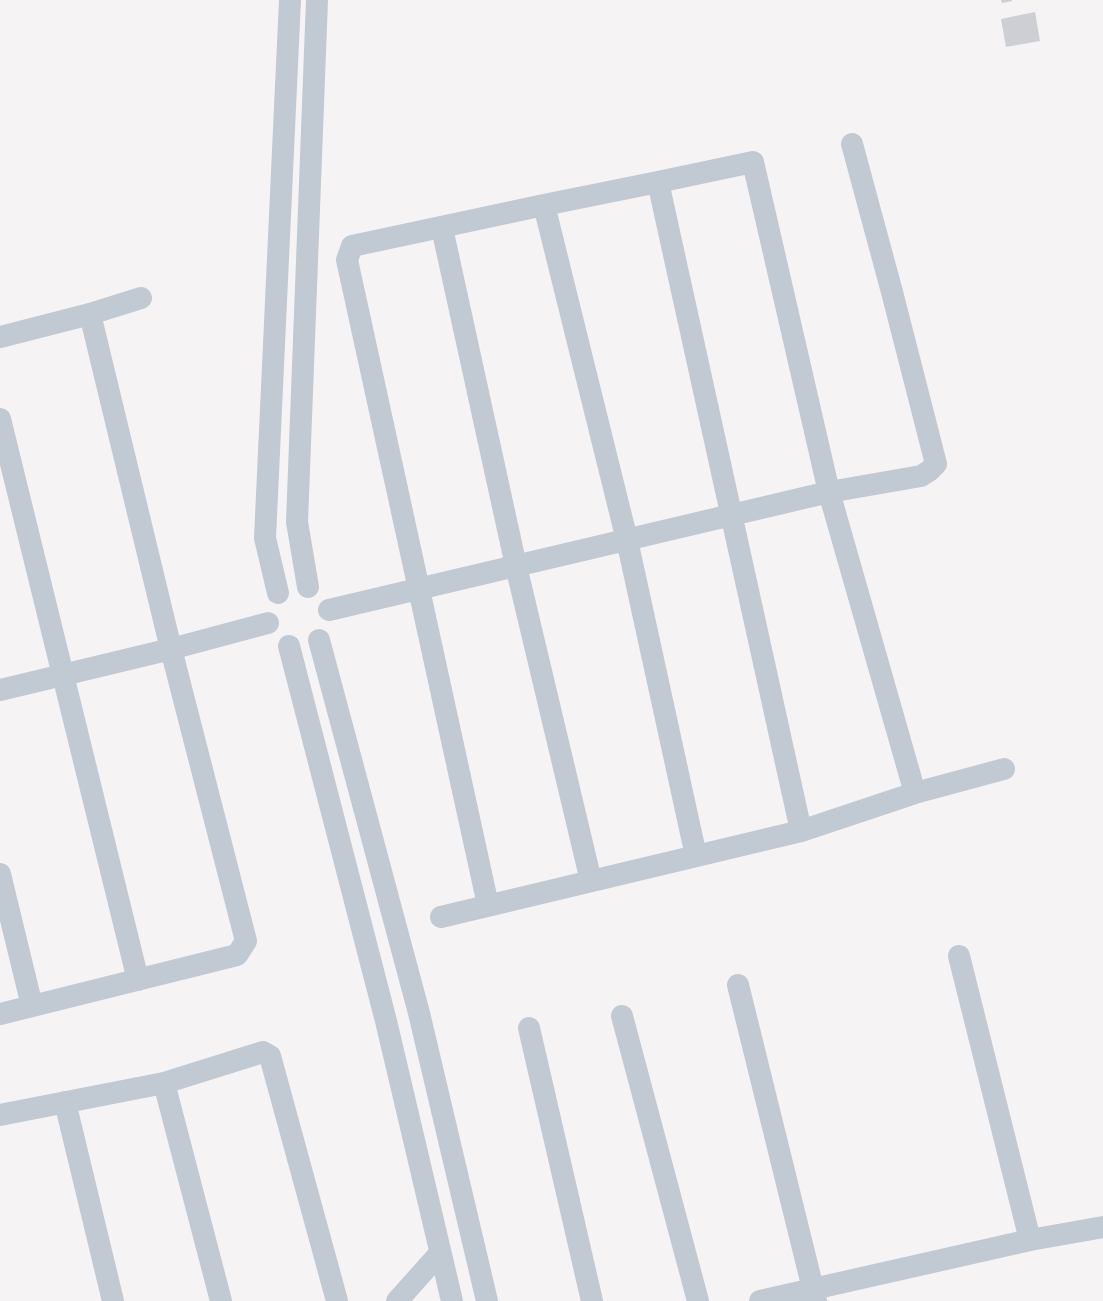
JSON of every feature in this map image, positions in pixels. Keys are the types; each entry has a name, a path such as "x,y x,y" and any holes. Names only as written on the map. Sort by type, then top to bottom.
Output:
{"street":[{"path":"278,593 265,538 290,0"},
{"path":"308,587 297,522 317,0"},
{"path":"329,610 829,492 921,476 929,471 936,464 852,144"},
{"path":"488,905 347,260 352,246 753,162 829,492 915,793"},
{"path":"658,182 801,831"},
{"path":"544,205 627,540 696,856"},
{"path":"442,228 516,566 591,881"},
{"path":"0,337 90,314 141,298"},
{"path":"0,1014 237,955 246,941 171,649 90,314"},
{"path":"0,420 138,980"},
{"path":"298,586 308,587 318,592 325,600 329,610 329,621 326,631 319,640 310,646 299,648 289,646 279,641 272,633 268,623 268,612 271,602 278,593 287,588 298,586"},
{"path":"0,690 171,649 268,623"},
{"path":"319,640 420,1013 487,1301"},
{"path":"289,646 386,1021 452,1301"},
{"path":"441,917 801,831 915,793 1004,769"},
{"path":"0,874 32,1006"},
{"path":"959,956 1030,1240"},
{"path":"738,985 815,1295"},
{"path":"622,1016 698,1301"},
{"path":"529,1028 592,1301"},
{"path":"0,1115 164,1082 262,1052 270,1056 337,1301"},
{"path":"164,1082 221,1301"},
{"path":"65,1102 113,1301"},
{"path":"760,1301 815,1295 1030,1240 1103,1227"},
{"path":"397,1301 440,1254"}],"building":[{"path":"1001,0 1012,0 1012,1 1002,3"},
{"path":"1035,12 1040,41 1006,47 1001,19"}]}
